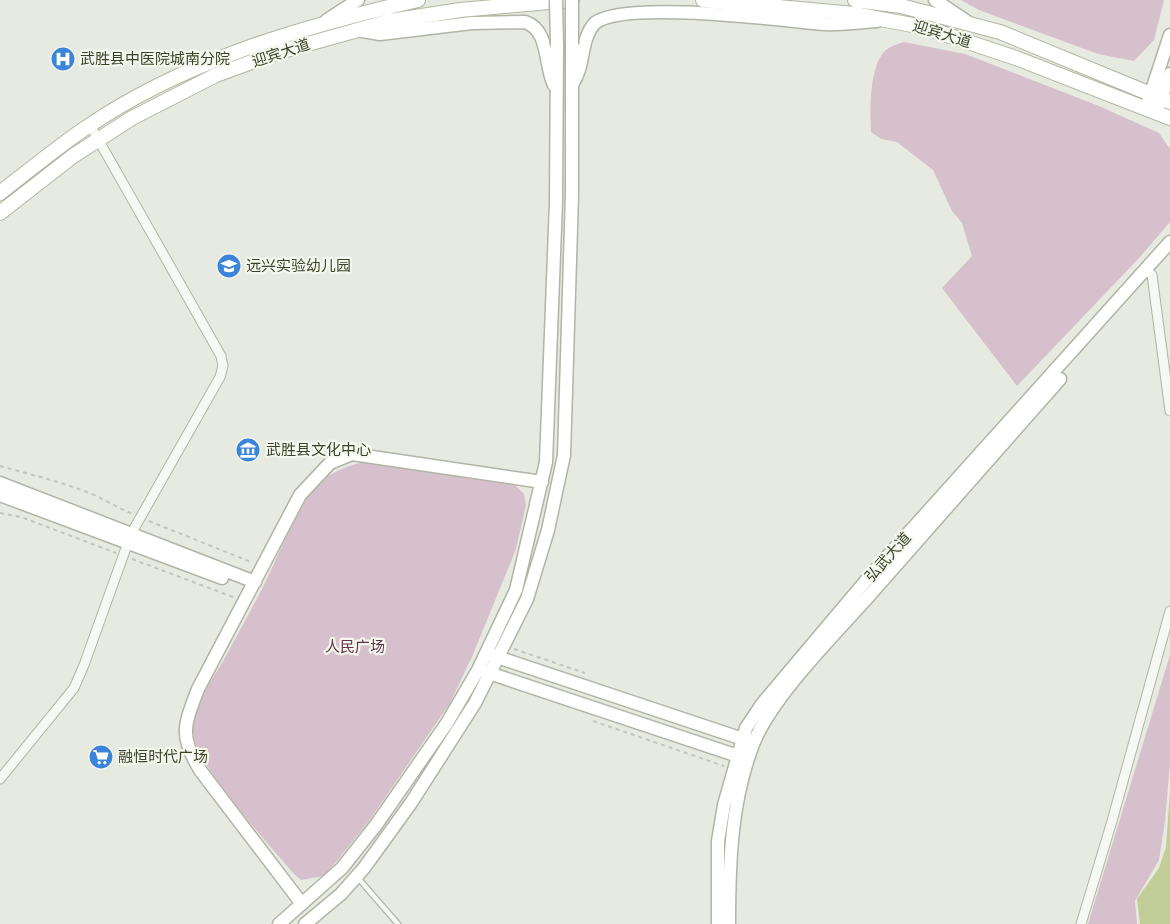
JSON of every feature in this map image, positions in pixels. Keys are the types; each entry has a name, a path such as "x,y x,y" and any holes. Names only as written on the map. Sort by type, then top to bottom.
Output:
{"main road":[{"path":"319,24 358,0"},
{"name":"迎宾大道","path":"0,193 90,125 129,102 222,57 319,24 418,0"},
{"path":"305,924 341,894 357,877 411,803 475,702 484,672 516,590 546,462 556,202 556,0"},
{"path":"492,655 527,599 548,530 564,455 572,195 572,0"},
{"name":"迎宾大道","path":"0,213 74,156 132,118 216,75 278,52 390,21 460,10 572,0"},
{"name":"迎宾大道","path":"703,0 854,14 924,27 1016,58 1170,118"},
{"name":"迎宾大道","path":"855,0 901,6 1000,32 1161,98"},
{"path":"935,0 971,24"},
{"path":"572,85 580,69 585,40 589,31 602,18 611,14 635,10 670,11 760,16 826,24 886,20"},
{"path":"357,30 380,34 472,23 525,22 532,24 542,37 549,75 557,92"},
{"path":"1161,98 1170,35"},
{"path":"1170,74 1161,98 1151,110 1170,129"},
{"name":"弘武大道","path":"1149,272 1170,242"},
{"name":"弘武大道","path":"729,924 732,836 743,757 756,712 781,679 869,578 1149,272 1170,253"},
{"path":"302,904 200,770 187,748 185,723 198,689 300,495 330,463 352,454 542,482"},
{"path":"0,483 129,538"},
{"path":"0,495 129,538 253,585"},
{"path":"492,655 748,741"},
{"path":"279,924 342,868 376,825 484,672"},
{"path":"484,672 743,757"},
{"name":"弘武大道","path":"718,924 718,841 733,769 743,757"}],"street":[{"path":"0,779 74,688 129,538 220,377 223,366 221,356 90,125"},
{"path":"1149,272 1170,411"},
{"path":"1081,924 1112,822 1170,610"}],"lane":[{"path":"357,877 398,924"}],"path":[{"path":"586,718 733,769"}],"green space":[{"path":"961,0 1164,0 1154,40 1134,61 1098,54 979,10"},
{"path":"904,42 965,54 1099,106 1159,133 1170,149 1170,222 1140,257 1017,386 942,288 972,256 962,223 952,211 933,170 897,142 881,139 871,132 872,88 876,66 886,50"},
{"name":"人民广场","path":"364,462 500,481 516,486 524,494 526,505 516,549 472,657 450,703 369,821 336,862 323,876 301,880 252,825 206,764 197,746 193,732 193,722 203,695 252,608 304,503 323,480 335,472"},
{"path":"1170,655 1170,763 1165,821 1159,860 1135,901 1137,924 1088,924"}],"shaded area":[{"path":"1170,791 1170,924 1140,924 1137,899 1159,868 1166,847"}],"place":[{"name":"武胜县中医院城南分院","path":"63,59"},
{"name":"远兴实验幼儿园","path":"229,266"},
{"name":"武胜县文化中心","path":"248,450"},
{"name":"融恒时代广场","path":"101,757"}]}
